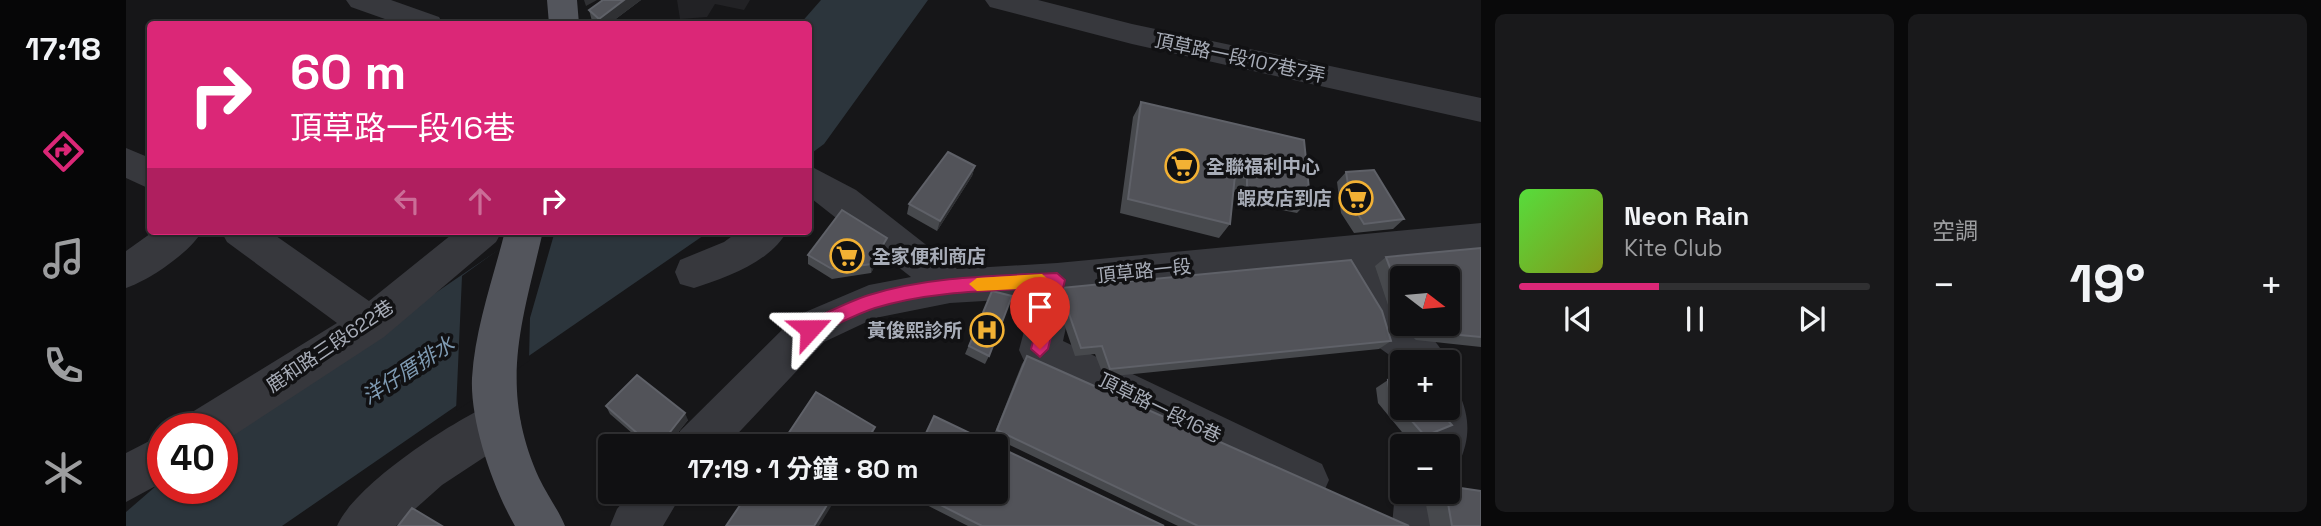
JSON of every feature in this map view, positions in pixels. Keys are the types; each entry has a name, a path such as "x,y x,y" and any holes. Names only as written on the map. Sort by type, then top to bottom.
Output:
{"main road":[{"path":"562,0 564,21"},
{"path":"523,235 497,341 494,380 499,422 520,490 541,526"}],"street":[{"path":"361,0 420,21"},
{"name":"頂草路一段107巷7弄","path":"1000,0 1132,34 1481,110"},
{"path":"126,161 147,173"},
{"path":"812,185 843,201 950,286"},
{"path":"126,272 177,235"},
{"path":"246,235 370,324"},
{"name":"鹿和路三段622巷","path":"230,413 370,324 478,235"},
{"path":"694,272 737,253 762,235"},
{"name":"頂草路一段","path":"708,434 810,329 869,302 950,286 1057,280 1481,238"},
{"path":"1361,249 1381,326 1416,350"},
{"name":"頂草路一段16巷","path":"1057,280 1040,349 1306,480"},
{"path":"361,526 426,469 499,422"},
{"path":"126,479 147,466"},
{"path":"634,526 651,504"},
{"path":"1416,526 1417,504"}],"shaded area":[{"path":"677,0 750,0 744,10 715,4 707,17 680,19"}],"water":[{"path":"821,0 928,0 824,144 812,153 812,21 803,21"},
{"name":"洋仔厝排水","path":"520,235 704,235 282,526 126,526 126,512 147,494 147,504 238,504 238,428"}],"pier":[{"path":"518,235 554,235 530,318 529,361 456,411 462,276"}],"building":[{"path":"603,0 624,0 599,19 589,10"},
{"path":"1141,102 1304,140 1310,199 1247,187 1247,178 1235,175 1230,224 1128,199"},
{"path":"948,152 975,166 940,221 909,204"},
{"path":"1374,170 1404,219 1364,224 1351,203 1346,172"},
{"name":"全家便利商店","path":"842,210 887,238 872,264 832,269 808,255"},
{"path":"1481,248 1481,337 1460,335 1460,266 1390,268 1386,257"},
{"path":"1351,260 1382,311 1391,341 1110,369 1102,346 1081,348 1060,288"},
{"name":"黃俊熙診所","path":"992,291 1012,296 989,356 969,346"},
{"path":"1027,356 1409,526 1198,526 997,430"},
{"path":"637,375 685,413 668,434 638,434 606,406"},
{"path":"816,392 875,427 871,434 788,434"},
{"path":"934,416 972,434 926,434"},
{"path":"1411,420 1448,420 1452,425 1430,434 1423,434"},
{"path":"1008,451 1164,526 982,526 939,504 1008,504"},
{"path":"1460,488 1481,491 1481,526 1452,526 1448,504 1460,504"},
{"path":"741,504 828,504 814,526 726,526"},
{"path":"412,508 442,526 398,526"}],"slow traffic":[{"path":"977,284 1042,281"}],"place":[{"name":"全聯福利中心","path":"1182,166"},
{"name":"蝦皮店到店","path":"1356,198"},
{"name":"全家便利商店","path":"847,256"},
{"name":"黃俊熙診所","path":"987,330"}],"route":[{"path":"810,329 869,302 906,293 950,286 1057,280 1040,349"}]}
